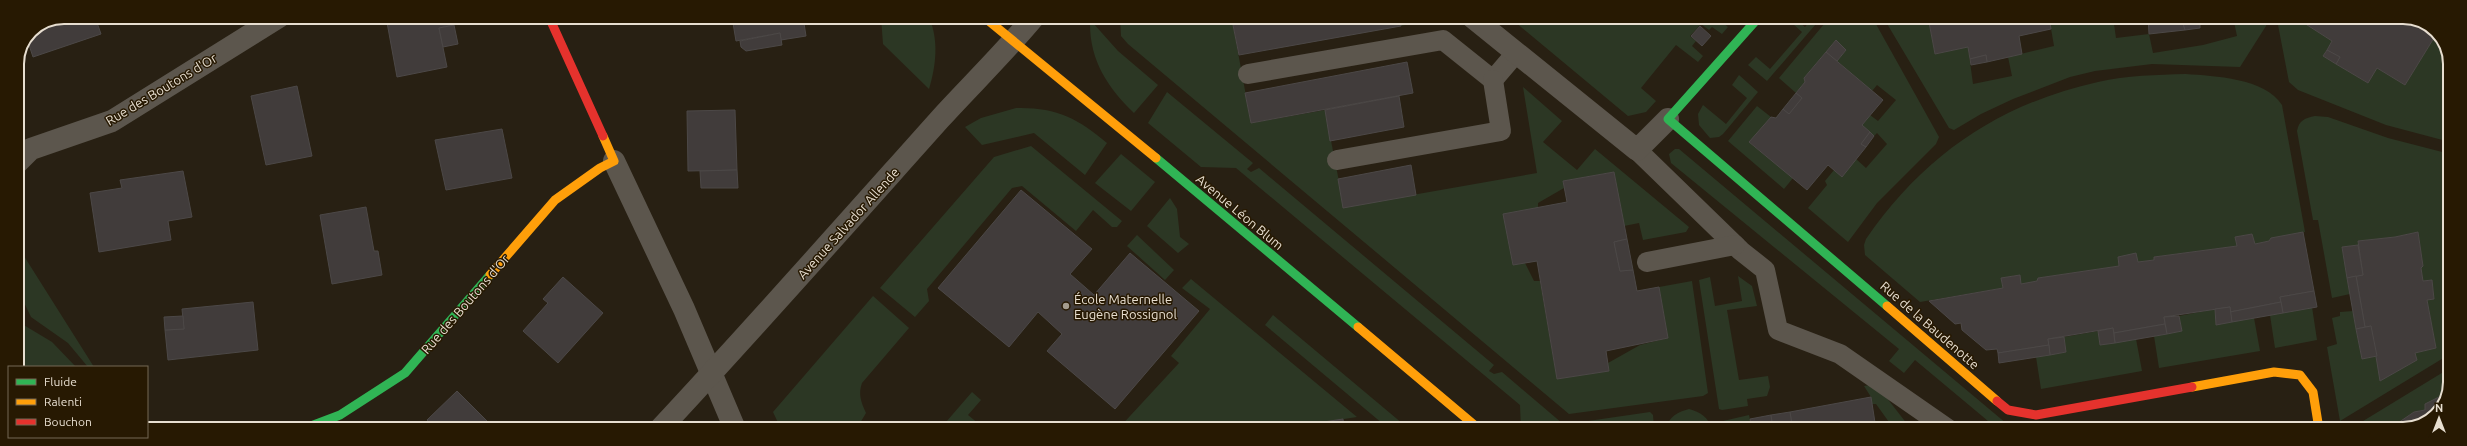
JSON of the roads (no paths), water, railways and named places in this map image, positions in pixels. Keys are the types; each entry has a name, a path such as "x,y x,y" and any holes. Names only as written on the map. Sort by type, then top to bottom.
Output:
{"street":[{"name":"Rue des Boutons d'Or","path":"24,156 31,149 112,121 268,24"},
{"path":"552,24 712,373 732,422"},
{"name":"Avenue Léon Blum","path":"992,24 1013,43 1126,133 1471,422"},
{"name":"Avenue Salvador Allende","path":"666,422 941,118 1013,43 1028,24"},
{"path":"1481,24 1637,150 1668,119 1753,24"},
{"name":"Rue de la Baudenotte","path":"1668,119 2008,410 2036,415 2274,372 2300,375 2313,392 2318,422"},
{"name":"Rue des Boutons d'Or","path":"322,422 340,415 405,373 555,200 600,168 614,161"}],"lane":[{"path":"1248,74 1443,40 1493,80 1501,131 1337,160"},
{"path":"1493,80 1516,53"},
{"path":"1637,150 1735,245 1765,270 1778,330 1840,354 1938,422"},
{"path":"1647,262 1735,245"}],"place":[{"name":"École Maternelle Eugène Rossignol","path":"1066,306"}]}
